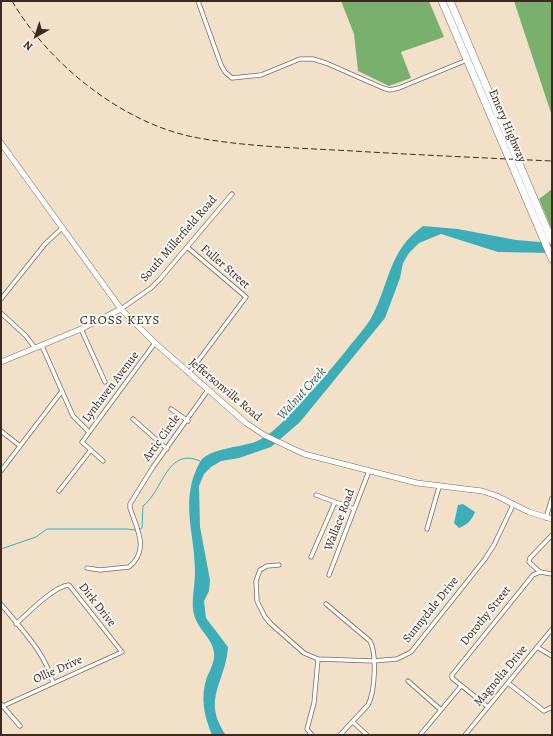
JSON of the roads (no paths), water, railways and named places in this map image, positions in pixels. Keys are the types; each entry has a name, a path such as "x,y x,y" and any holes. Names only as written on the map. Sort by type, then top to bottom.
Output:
{"highway":[{"name":"Emery Highway","path":"442,1 470,58 548,237 552,259"},
{"name":"Emery Highway","path":"450,1 470,58"}],"street":[{"path":"198,1 220,65 228,76 236,79 269,72 300,59 313,59 390,90 470,58"},
{"name":"Jeffersonville Road","path":"1,143 121,309 189,373 249,425 288,448 315,458 439,487 482,491 497,496 513,505 552,519"},
{"name":"South Millerfield Road","path":"121,309 151,288 232,194"},
{"path":"1,299 45,244 62,228"},
{"name":"Fuller Street","path":"187,247 246,297 189,373"},
{"path":"1,362 81,329 121,309"},
{"path":"1,313 19,328 30,340 34,348"},
{"path":"81,329 105,382"},
{"name":"Lynhaven Avenue","path":"90,451 82,442 156,343"},
{"path":"42,346 75,420 89,432"},
{"name":"Artic Circle","path":"87,568 100,570 129,567 140,554 142,542 130,508 132,498 188,421 208,390"},
{"path":"1,471 62,391"},
{"path":"171,409 188,421"},
{"path":"133,419 167,449"},
{"path":"1,431 20,446"},
{"path":"59,491 90,451 103,461"},
{"name":"Wallace Road","path":"329,575 369,471"},
{"path":"427,530 439,487"},
{"path":"316,495 354,509"},
{"path":"546,518 552,498"},
{"path":"311,557 335,502"},
{"name":"Sunnydale Drive","path":"279,565 267,566 260,570 255,589 260,610 271,624 292,643 304,652 318,659 373,661 397,660 414,648 490,553 513,505"},
{"path":"552,535 533,554 529,562 540,572 552,574"},
{"name":"Dorothy Street","path":"461,686 451,676 533,575 540,572"},
{"name":"Dirk Drive","path":"16,624 50,595 63,586 69,585 122,652"},
{"path":"1,604 41,654 48,666 53,683"},
{"path":"326,604 370,641 373,649 373,687 371,700 340,735"},
{"name":"Magnolia Drive","path":"466,733 552,629"},
{"path":"537,647 552,656"},
{"name":"Ollie Drive","path":"2,705 122,652"},
{"path":"312,735 307,729 314,703 318,659"},
{"path":"408,681 441,710"},
{"path":"508,683 544,711 552,707"},
{"path":"420,735 461,686 488,707"},
{"path":"2,705 20,726"},
{"path":"353,722 367,735"},
{"path":"466,733 472,735"}],"water":[{"path":"423,226 458,229 516,240 552,243 552,253 498,252 441,234 419,243 409,253 403,263 400,278 385,318 300,422 271,447 239,458 221,461 211,467 204,474 199,486 200,527 210,580 209,591 204,601 206,618 228,647 215,701 215,711 226,735 212,735 205,714 203,699 205,684 213,662 214,653 211,642 194,616 193,609 195,572 189,503 190,490 194,476 200,462 210,454 255,442 269,434 311,392 370,320 377,307 390,270 402,247 411,236"},
{"path":"463,504 475,512 469,522 459,528 454,523 458,505"}],"waterway":[{"path":"140,529 142,528 143,506 156,491 173,465 180,460 189,458 200,461"},
{"path":"1,549 36,537 47,529 135,530"}],"railway":[{"path":"12,1 27,24 46,47 89,87 114,104 140,118 166,129 193,137 253,145 552,161"}],"district":[{"name":"CROSS KEYS","path":"120,321"}],"water label":[{"name":"Walnut Creek","path":"302,394"}]}
